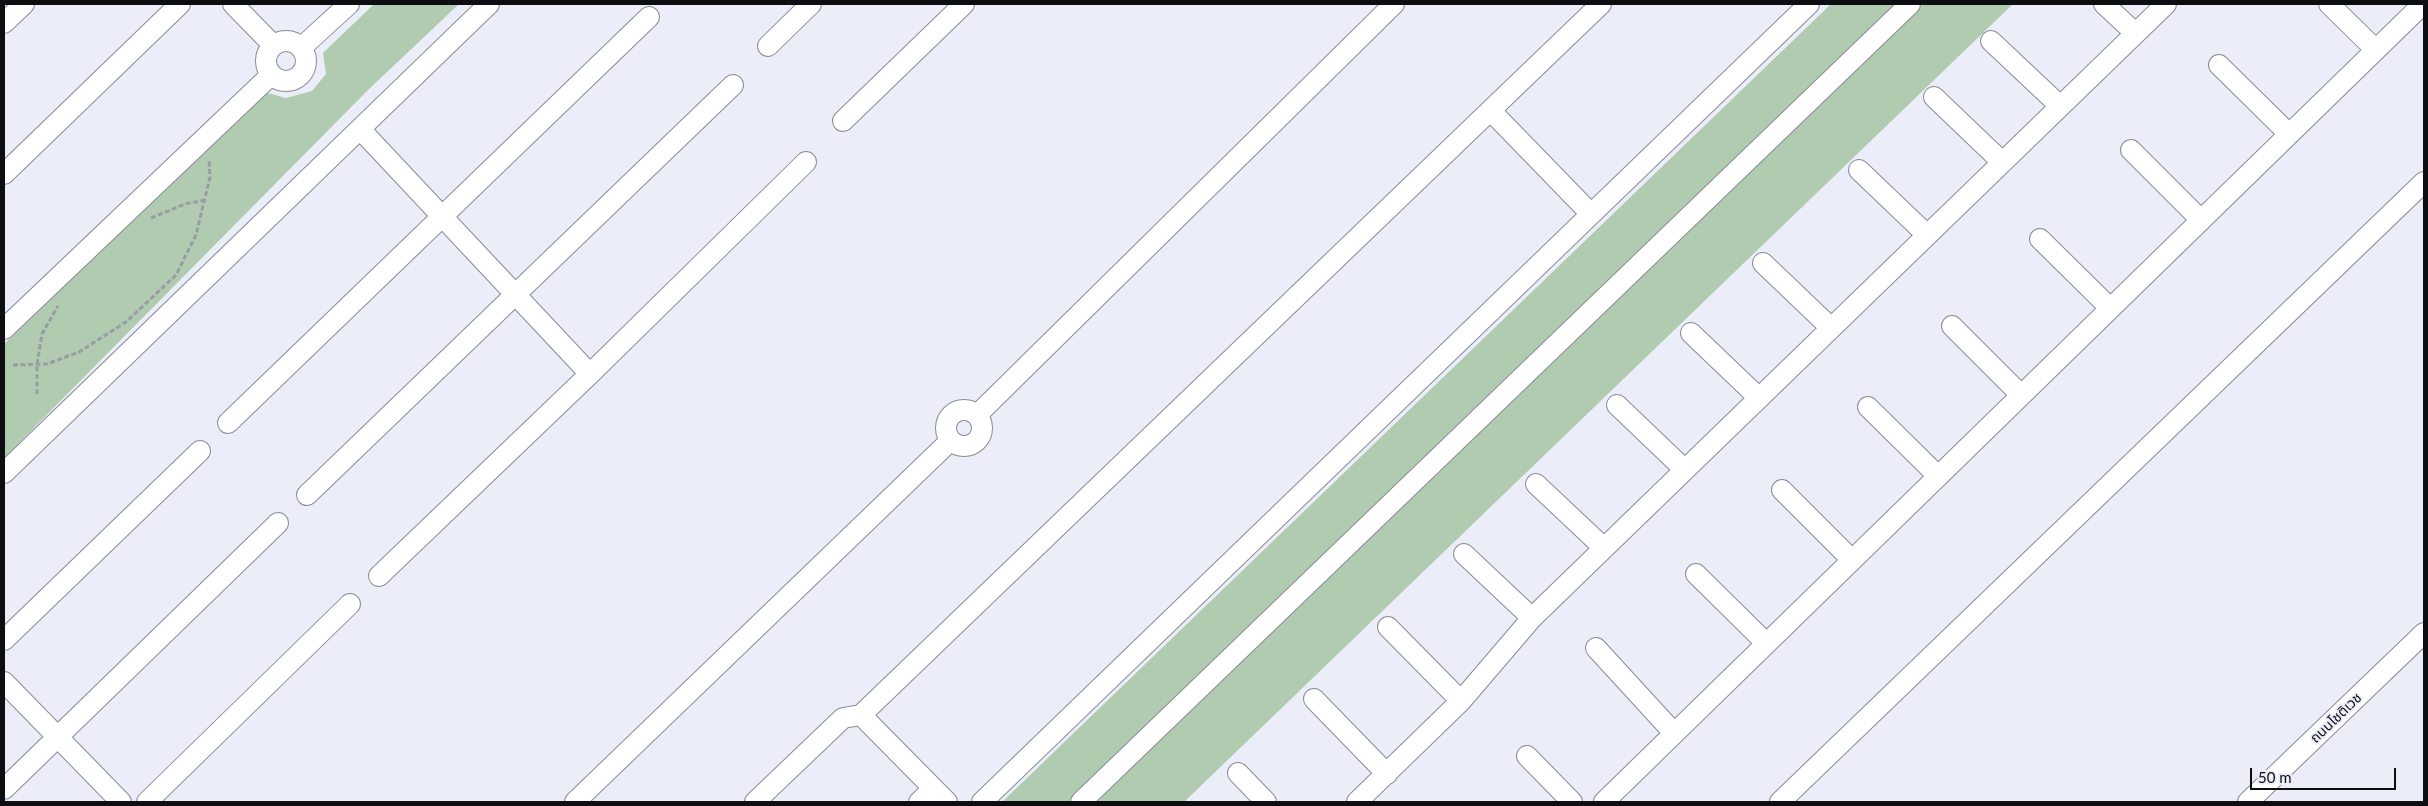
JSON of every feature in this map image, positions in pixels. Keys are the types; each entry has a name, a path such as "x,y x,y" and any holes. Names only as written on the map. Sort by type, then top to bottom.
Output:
{"street":[{"path":"4,23 24,4"},
{"path":"4,174 180,4"},
{"path":"234,4 273,46"},
{"path":"302,47 349,4"},
{"path":"4,473 489,4"},
{"path":"768,46 811,4"},
{"path":"843,120 964,4"},
{"path":"575,802 950,440 945,427 951,414 964,409 977,415 1394,4"},
{"path":"755,802 843,718 861,715 1601,4"},
{"path":"982,802 1809,4"},
{"path":"1081,802 1910,4"},
{"path":"2104,4 2135,33"},
{"path":"1357,802 1461,701 1532,618 2166,4"},
{"path":"2329,4 2376,50"},
{"path":"1604,802 1673,732 2423,4"},
{"path":"228,423 649,16"},
{"path":"288,40 302,47 307,62 300,77 285,82 271,75 266,60 273,46 288,40"},
{"path":"1992,42 2060,106"},
{"path":"2219,65 2289,134"},
{"path":"4,329 271,75"},
{"path":"307,495 733,85"},
{"path":"1934,97 2002,162"},
{"path":"1491,111 1591,214"},
{"path":"360,129 590,374"},
{"path":"2131,150 2201,220"},
{"path":"379,576 590,374 806,162"},
{"path":"1858,170 1926,235"},
{"path":"1780,802 2424,182"},
{"path":"2040,239 2110,308"},
{"path":"1763,263 1831,328"},
{"path":"1952,326 2021,395"},
{"path":"1691,333 1759,398"},
{"path":"1617,405 1685,470"},
{"path":"1868,407 1938,476"},
{"path":"4,640 200,451"},
{"path":"1536,484 1604,548"},
{"path":"1782,490 1852,560"},
{"path":"4,789 278,523"},
{"path":"1464,554 1532,618"},
{"path":"1696,574 1766,643"},
{"path":"147,802 350,604"},
{"path":"1388,627 1461,701"},
{"name":"ถนนโชติเวช","path":"2248,802 2424,633"},
{"path":"1596,648 1673,732"},
{"path":"4,682 121,802"},
{"path":"1314,699 1387,774"},
{"path":"861,715 933,798"},
{"path":"1527,756 1572,802"},
{"path":"1238,773 1266,802"}],"path":[{"path":"13,365 47,364 79,352 126,322 176,275 196,235 205,200 210,177 208,133"},
{"path":"148,219 185,204 205,200"},
{"path":"37,394 37,364 42,334 60,301"}],"green space":[{"path":"374,4 459,4 368,90 4,458 4,344 264,92 286,98 312,91 326,74 323,53"},
{"path":"1831,4 2013,4 1184,802 1002,802"}]}
